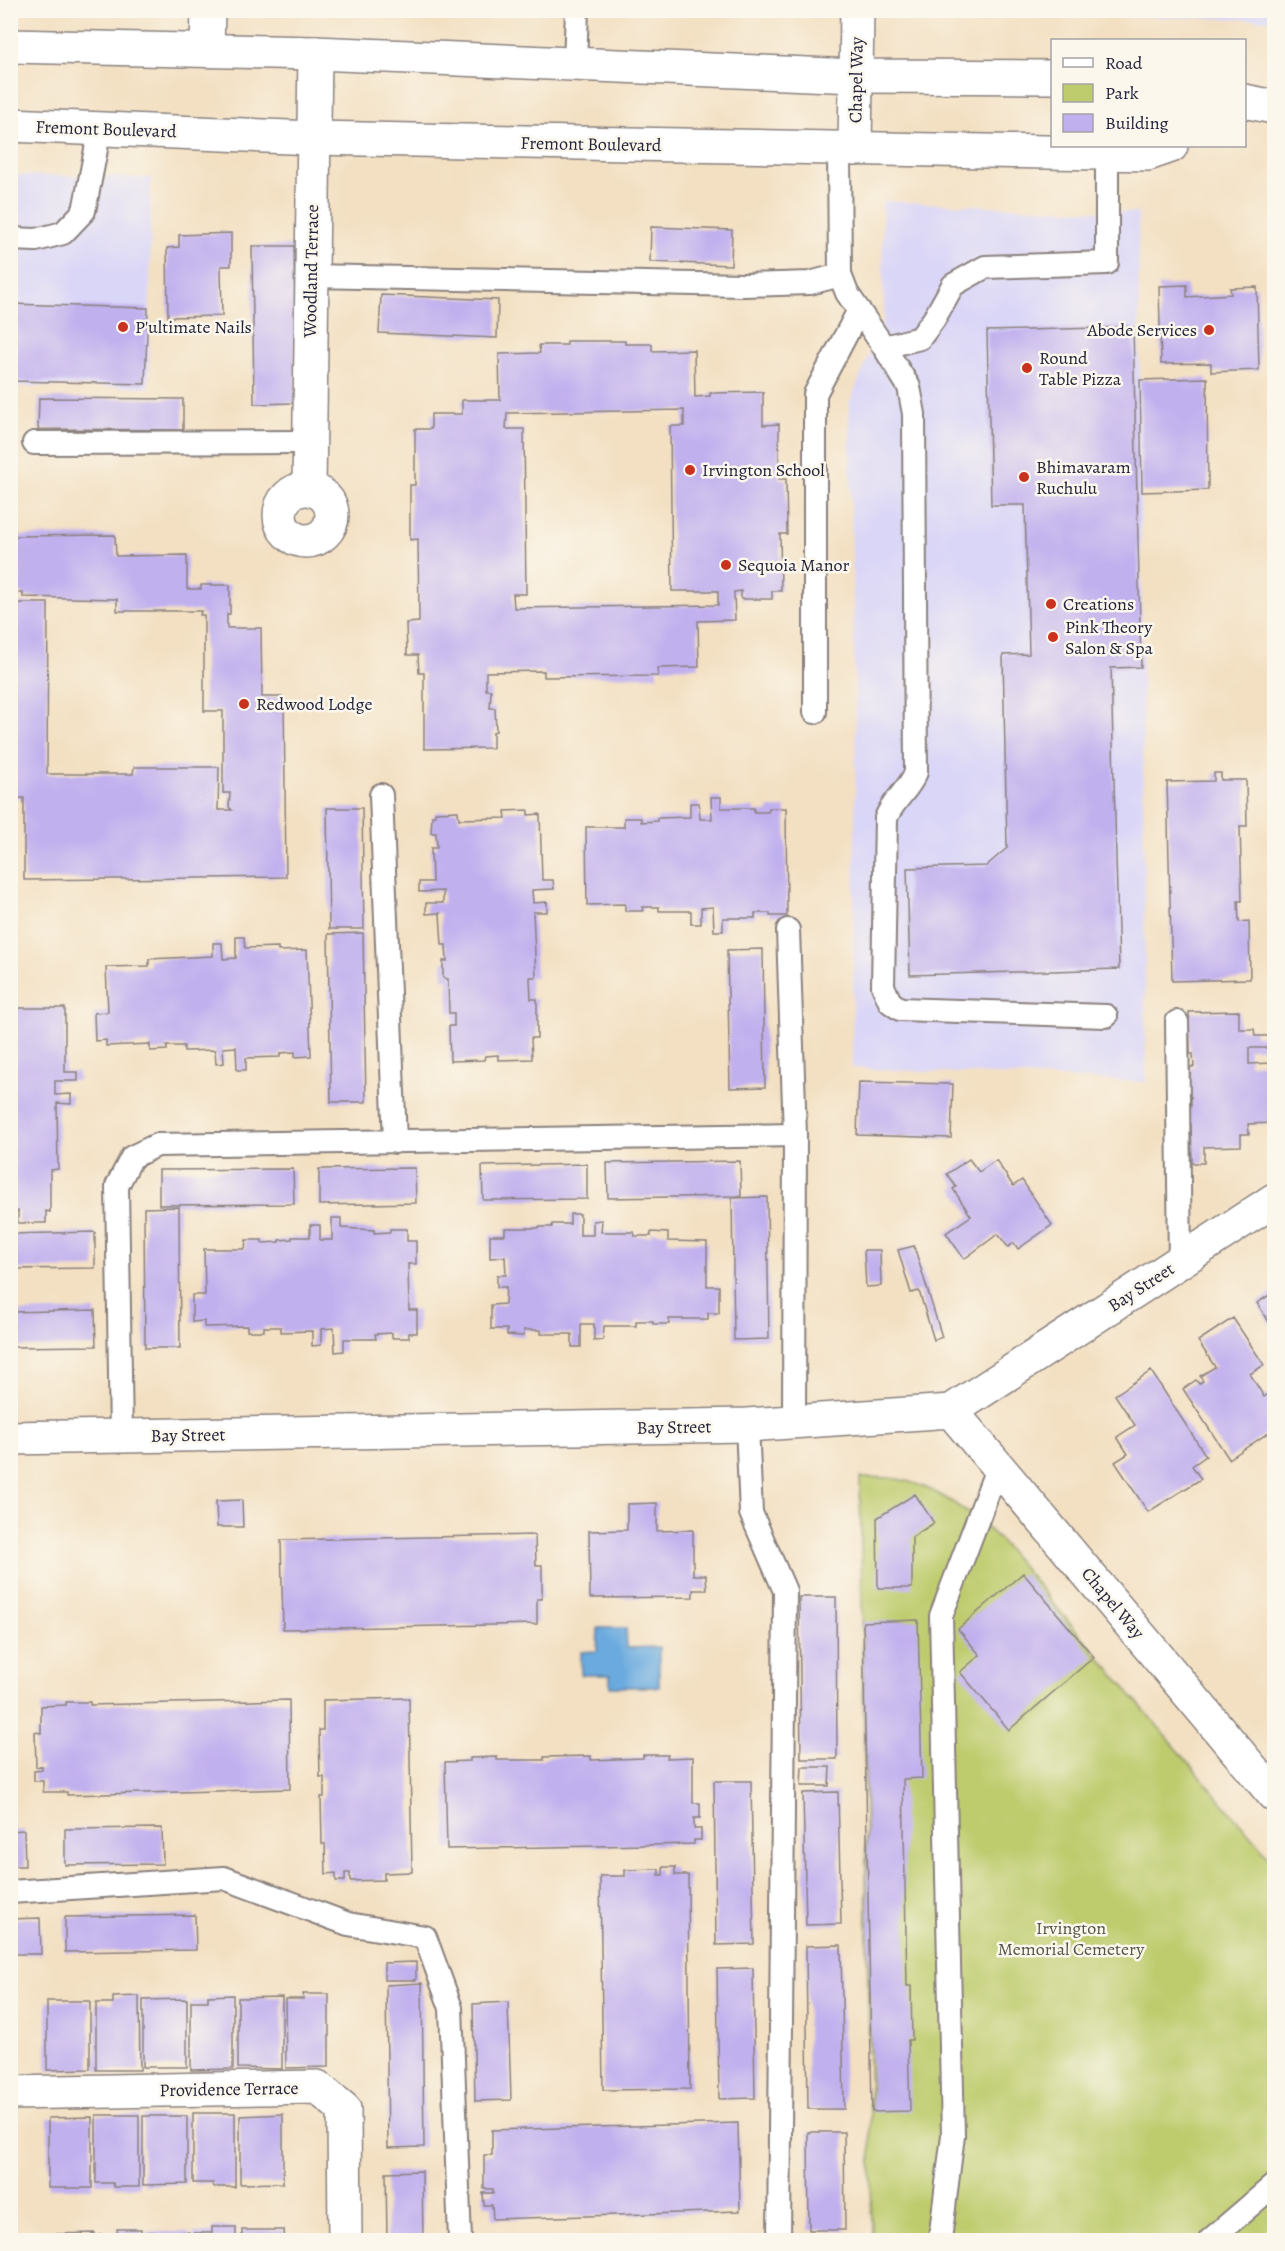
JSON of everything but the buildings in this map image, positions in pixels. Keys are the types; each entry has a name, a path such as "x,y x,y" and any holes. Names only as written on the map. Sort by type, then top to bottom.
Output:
{"street":[{"path":"207,50 208,10"},
{"name":"Chapel Way","path":"847,149 855,76 857,10"},
{"path":"10,46 315,53 855,76 1051,77"},
{"name":"Woodland Terrace","path":"309,489 315,53"},
{"name":"Fremont Boulevard","path":"10,125 313,138 847,149 1148,154 1168,147"},
{"name":"Bay Street","path":"10,1438 747,1425 951,1411 1275,1200"},
{"name":"Chapel Way","path":"951,1411 1275,1795"},
{"name":"Providence Terrace","path":"10,2092 317,2087 344,2109 345,2241"}],"lane":[{"path":"574,64 577,10"},
{"path":"10,239 36,240 63,233 84,211 100,129"},
{"path":"847,149 840,275 847,293 909,387 914,414 916,772 912,783 891,806 886,818 882,986 890,1002 900,1009 1106,1016"},
{"path":"884,347 920,338 934,320 953,285 985,267 1107,263 1107,153"},
{"path":"311,276 743,285 810,283 840,275"},
{"path":"815,712 815,394 859,310"},
{"path":"34,443 309,442"},
{"path":"381,795 395,1142"},
{"path":"788,930 795,1135 794,1422"},
{"path":"1177,1022 1180,1262"},
{"path":"121,1436 117,1186 132,1157 157,1145 795,1135"},
{"path":"747,1425 751,1513 785,1591 779,2241"},
{"path":"940,2241 953,2135 941,1616 998,1466"},
{"path":"10,1892 224,1878 348,1924 425,1937 450,2008 460,2241"},
{"path":"1210,2241 1275,2186"}],"shaded area":[{"path":"937,10 1274,10 1274,20 937,11"},
{"path":"11,175 151,178 149,387 11,386"},
{"path":"882,201 1138,213 1146,1082 852,1068 856,743 849,404 884,318"}],"green space":[{"name":"Irvington Memorial Cemetery","path":"860,1478 892,1478 925,1487 962,1509 996,1536 1274,1863 1274,2240 872,2240"}],"water":[{"path":"598,1628 626,1628 627,1648 659,1647 659,1687 610,1687 610,1675 581,1675 581,1652 597,1651"}],"place":[{"name":"P'ultimate Nails","path":"123,327"},
{"name":"Abode Services","path":"1209,330"},
{"name":"Round Table Pizza","path":"1027,368"},
{"name":"Irvington School","path":"690,470"},
{"name":"Bhimavaram Ruchulu","path":"1024,477"},
{"name":"Sequoia Manor","path":"726,565"},
{"name":"Creations","path":"1051,604"},
{"name":"Pink Theory Salon & Spa","path":"1053,637"},
{"name":"Redwood Lodge","path":"244,704"}]}
